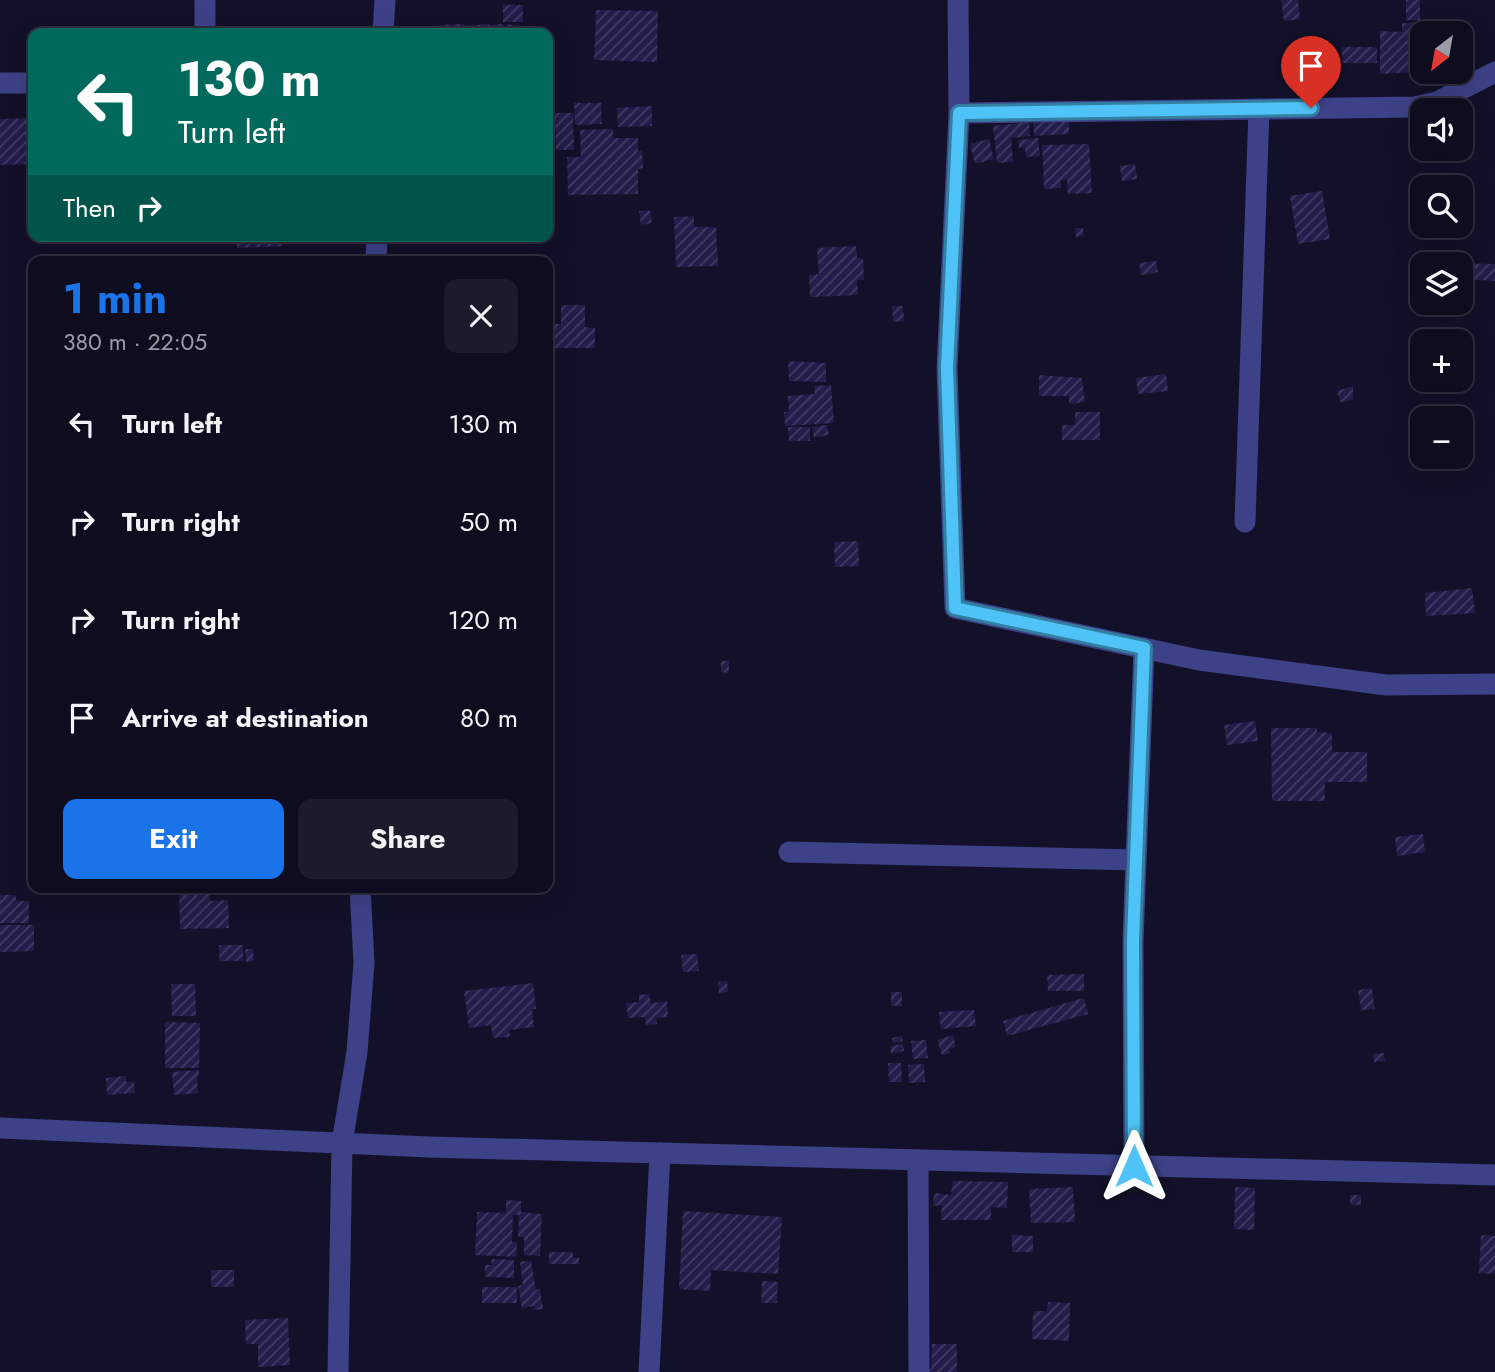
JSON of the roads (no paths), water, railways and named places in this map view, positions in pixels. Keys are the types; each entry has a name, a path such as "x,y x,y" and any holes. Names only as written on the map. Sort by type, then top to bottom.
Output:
{"street":[{"path":"205,0 205,28"},
{"path":"383,28 385,0"},
{"path":"958,0 959,113 947,368 955,608 1199,660 1386,685 1495,684"},
{"path":"959,113 1415,107 1437,102 1495,72"},
{"path":"0,83 28,83"},
{"path":"1245,522 1259,109"},
{"path":"1134,1166 1133,941 1144,648"},
{"path":"789,852 1136,860"},
{"path":"338,1372 342,1143 357,1052 364,963 360,893"},
{"path":"0,1128 429,1147 1495,1175"},
{"path":"649,1372 660,1153"},
{"path":"918,1160 919,1372"}]}
